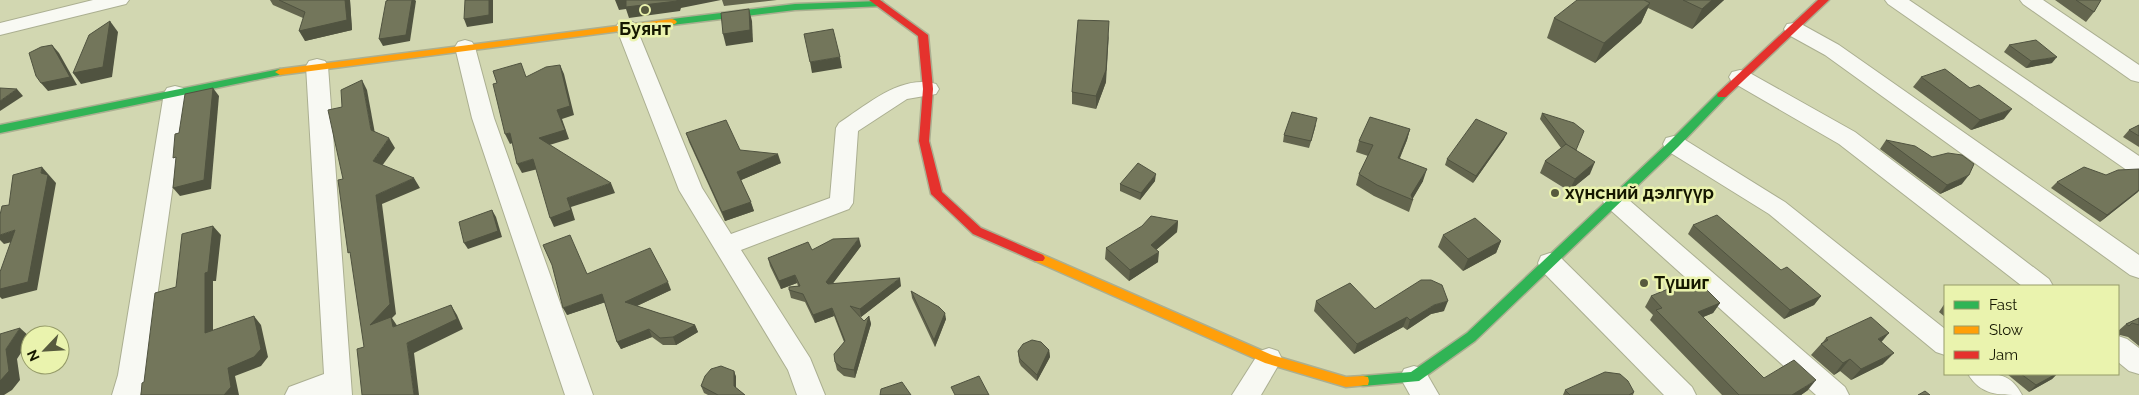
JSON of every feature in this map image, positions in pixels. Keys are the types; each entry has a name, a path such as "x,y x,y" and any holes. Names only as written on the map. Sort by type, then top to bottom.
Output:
{"street":[{"path":"0,29 119,0"},
{"path":"0,129 175,92 317,66 794,7 877,2 924,35 928,89 924,141 936,194 977,232 1268,359 1346,382 1420,386 1674,144 1740,77 1754,67 1824,0"},
{"path":"1895,0 2139,167"},
{"path":"2030,0 2139,75"},
{"path":"626,27 691,190 800,366 811,395"},
{"path":"1794,29 1832,50 2139,268"},
{"path":"466,47 483,118 579,395"},
{"path":"298,395 337,388 338,363 317,66"},
{"path":"1740,77 1847,138 2039,285"},
{"path":"726,246 841,202 847,128 902,93 928,89"},
{"path":"126,395 132,375 175,92"},
{"path":"1674,144 1777,208 1944,343"},
{"path":"1614,200 1835,395"},
{"path":"1550,263 1682,395"},
{"path":"2119,348 2139,363"},
{"path":"1246,395 1268,359"},
{"path":"1983,375 2008,395"}],"building":[{"path":"279,0 345,0 347,20 299,31 305,12"},
{"path":"412,0 406,35 379,39 386,1"},
{"path":"465,0 489,0 489,15 464,19"},
{"path":"626,0 677,0 677,1 626,7"},
{"path":"1577,0 1644,0 1650,3 1604,43 1554,18"},
{"path":"1683,0 1712,0 1702,9"},
{"path":"2076,0 2101,0 2094,12"},
{"path":"749,9 750,30 723,34 721,13"},
{"path":"1078,20 1109,21 1106,70 1096,96 1072,92"},
{"path":"110,21 103,67 73,73 89,35"},
{"path":"833,29 840,57 810,62 804,34"},
{"path":"2036,40 2057,57 2031,61 2009,45"},
{"path":"52,45 70,77 41,83 36,76 29,53 41,47"},
{"path":"521,63 526,77 546,67 560,65 570,106 557,110 565,130 539,138 611,183 567,198 571,210 550,218 533,159 517,164 510,133 505,134 493,84 497,83 493,71"},
{"path":"1945,69 1970,88 1979,85 2012,109 1980,120 1921,77"},
{"path":"362,80 371,130 389,138 373,161 414,178 376,195 390,304 370,325 391,317 393,327 451,305 457,319 407,343 414,395 362,395 357,349 364,347 338,180 343,179 328,110 342,107 341,90"},
{"path":"0,88 17,89 0,101"},
{"path":"213,88 204,180 173,188 176,157 173,158 175,134 179,133 185,94"},
{"path":"1292,112 1317,118 1311,141 1284,135"},
{"path":"1542,113 1574,123 1584,131 1576,150 1567,145"},
{"path":"1370,117 1410,129 1398,158 1427,169 1411,195 1413,200 1377,185 1359,174 1373,145 1359,141"},
{"path":"1476,119 1507,133 1476,176 1447,159"},
{"path":"726,120 740,150 778,154 737,172 751,202 722,212 686,133"},
{"path":"2139,125 2139,136 2129,130"},
{"path":"1886,140 1915,146 1932,157 1948,153 1962,155 1974,164 1969,175 1947,185"},
{"path":"1566,144 1595,162 1575,179 1545,161"},
{"path":"1138,163 1156,174 1141,193 1120,184"},
{"path":"42,167 41,173 48,175 28,282 0,289 0,272 15,230 0,235 2,206 9,205 13,175"},
{"path":"2084,167 2106,175 2118,170 2139,169 2139,190 2107,215 2057,182"},
{"path":"492,210 498,231 464,243 459,222"},
{"path":"1717,215 1781,270 1787,267 1821,296 1790,310 1693,225"},
{"path":"1151,216 1178,221 1151,245 1159,252 1130,270 1106,248 1142,226"},
{"path":"1475,218 1501,241 1468,259 1443,235"},
{"path":"213,226 208,272 205,273 205,333 254,316 261,349 254,357 228,368 231,387 224,395 141,395 155,293 176,287 182,234"},
{"path":"570,235 587,274 650,248 668,282 625,302 695,325 673,337 660,338 649,329 617,342 602,294 563,308 552,265 543,245"},
{"path":"859,238 826,282 828,284 900,278 860,309 850,306 864,321 869,316 854,370 842,368 835,362 834,354 845,341 832,308 813,315 803,294 789,290 789,287 800,286 795,275 779,281 768,258 808,242 812,250 833,239"},
{"path":"1695,278 1720,303 1698,312 1764,378 1794,360 1816,380 1792,395 1739,395 1656,310 1662,308 1651,296"},
{"path":"1421,280 1431,280 1442,285 1448,301 1434,305 1410,320 1407,317 1357,344 1316,301 1350,283 1375,309"},
{"path":"911,291 939,307 945,313 934,340"},
{"path":"1871,317 1889,333 1878,339 1894,353 1861,369 1850,359 1843,363 1821,344 1828,340 1826,338"},
{"path":"2139,318 2139,325 2132,323 2129,326 2126,324"},
{"path":"20,328 6,349 9,371 0,381 0,334"},
{"path":"1032,340 1041,342 1049,350 1037,375 1020,359 1018,351 1023,344"},
{"path":"721,366 734,371 734,386 745,395 718,395 701,386 705,376 711,369"},
{"path":"1605,372 1620,374 1628,381 1634,392 1629,395 1570,395 1565,390"},
{"path":"2022,375 2054,375 2036,385"},
{"path":"979,376 989,395 955,395 951,387"},
{"path":"902,382 911,395 880,395 881,389"},
{"path":"1925,391 1930,395 1918,395"}],"traffic: fast":[{"path":"672,22 795,7 880,4"},
{"path":"0,129 280,72"},
{"path":"1363,381 1414,377 1471,337 1674,144 1722,95"}],"traffic: slow":[{"path":"280,72 672,22"},
{"path":"1039,258 1269,359 1346,382 1363,381"}],"traffic: jam":[{"path":"874,0 923,35 928,89 924,141 937,194 977,231 1039,258"},
{"path":"1722,95 1824,0"}],"place":[{"name":"Буянт","path":"645,10"},
{"name":"хүнсний дэлгүүр","path":"1555,193"},
{"name":"Түшиг","path":"1644,283"}]}
